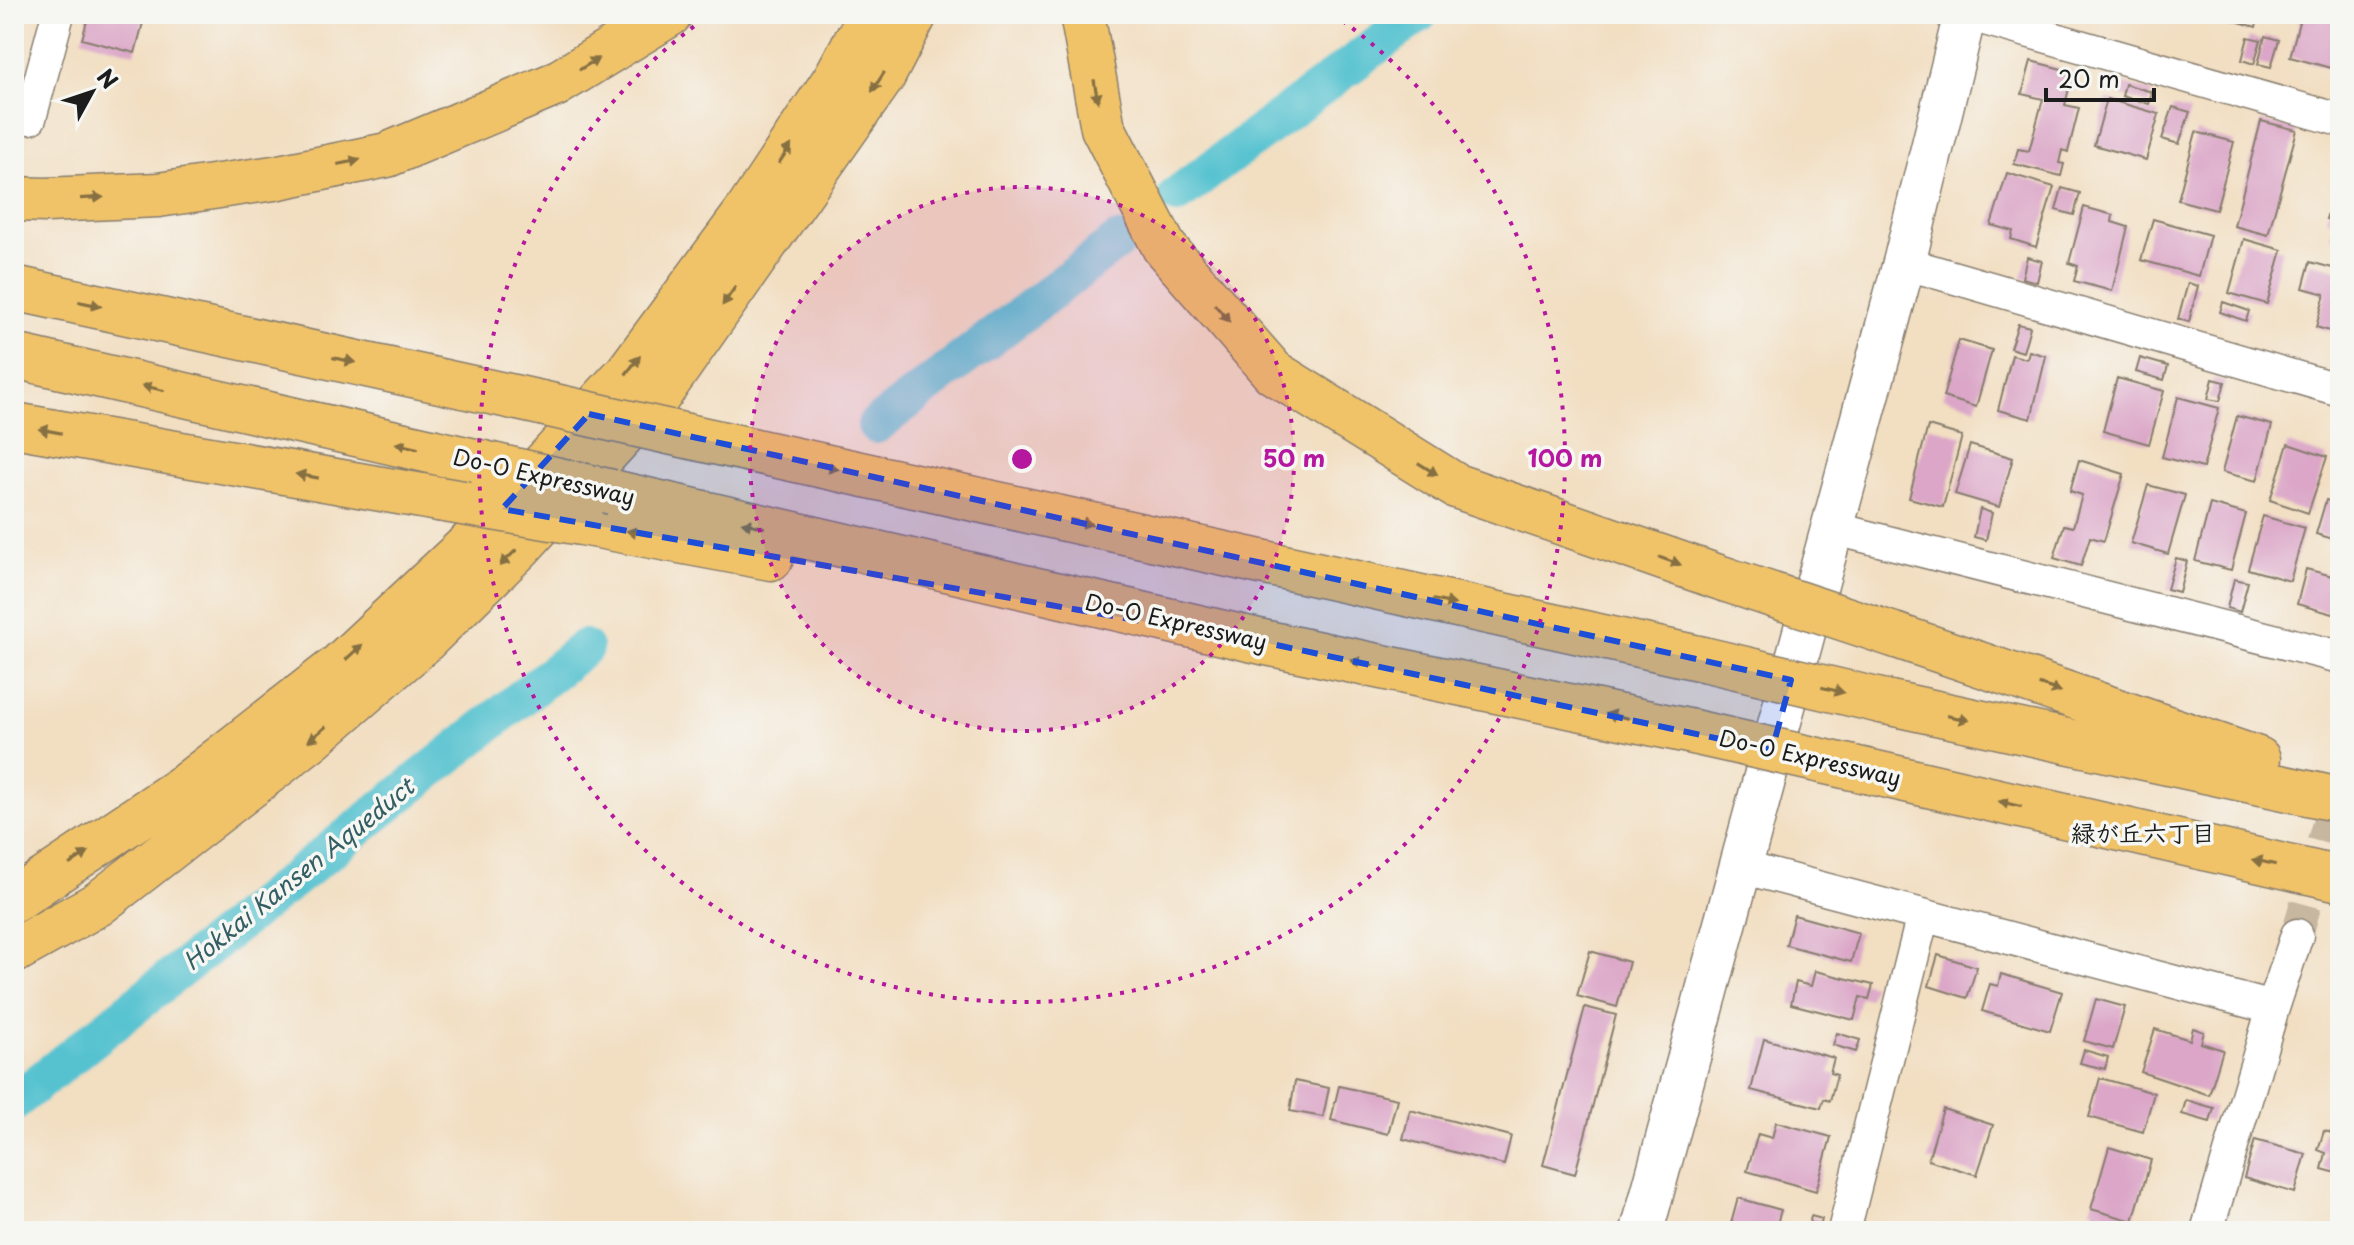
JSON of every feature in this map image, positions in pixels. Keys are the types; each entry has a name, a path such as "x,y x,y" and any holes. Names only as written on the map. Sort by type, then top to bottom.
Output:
{"highway":[{"path":"14,199 158,195 274,178 387,155 556,84 670,14"},
{"path":"14,900 186,785 340,665 479,535 628,372 748,210 835,79 871,14"},
{"path":"14,951 98,904 311,739 421,644 520,547 659,395 883,76 915,14"},
{"path":"1082,14 1103,128 1164,247 1273,372 1456,486 2340,787"},
{"path":"14,288 2340,800"},
{"name":"Do-O Expressway","path":"14,356 483,463 597,508 1693,732 2340,879"},
{"path":"14,425 439,499 597,508"}],"street":[{"path":"30,118 58,14"},
{"path":"1642,1231 1904,263 1966,14 2340,120"},
{"path":"1904,263 2340,390"},
{"path":"1832,528 2340,657"},
{"path":"1741,867 2273,1008"},
{"path":"1844,1231 1923,915"},
{"path":"2207,1231 2297,935"}],"highlighted area":[{"path":"589,414 1791,680 1772,750 1267,643 502,509"}],"building":[{"path":"89,14 145,15 135,53 82,39"},
{"path":"2212,14 2259,14 2256,27"},
{"path":"2301,14 2340,14 2340,35 2331,68 2290,57"},
{"path":"2265,36 2279,40 2271,67 2258,64"},
{"path":"2248,37 2261,40 2254,64 2242,60"},
{"path":"2031,61 2073,72 2065,105 2079,108 2068,152 2062,150 2059,163 2064,164 2061,176 2014,164 2018,149 2029,151 2043,99 2022,94"},
{"path":"2125,84 2152,92 2149,104 2122,96"},
{"path":"2107,99 2159,114 2146,160 2094,145"},
{"path":"2173,107 2190,112 2179,144 2162,139"},
{"path":"2261,121 2297,130 2268,235 2234,226"},
{"path":"2196,132 2234,142 2216,210 2178,200"},
{"path":"2007,173 2054,187 2036,247 2011,239 2013,231 1991,225"},
{"path":"2062,188 2080,193 2074,215 2056,210"},
{"path":"2334,193 2340,195 2340,239 2331,236 2336,221 2326,219"},
{"path":"2084,207 2113,215 2112,222 2128,227 2112,291 2074,281 2078,266 2069,263"},
{"path":"2153,219 2210,235 2199,276 2141,260"},
{"path":"2244,239 2282,250 2267,304 2229,293"},
{"path":"2027,257 2042,261 2037,282 2022,278"},
{"path":"2310,262 2340,270 2340,334 2316,327 2325,294 2303,288"},
{"path":"2188,283 2198,286 2189,322 2178,319"},
{"path":"2223,302 2249,311 2246,321 2220,312"},
{"path":"2018,324 2030,327 2023,352 2010,348"},
{"path":"1959,340 1992,350 1976,407 1943,397"},
{"path":"2029,351 2046,356 2031,419 1998,410 2012,355 2027,359"},
{"path":"2140,358 2168,366 2164,380 2136,372"},
{"path":"2117,378 2164,391 2149,444 2103,431"},
{"path":"2213,379 2225,382 2220,401 2208,399"},
{"path":"2178,397 2219,408 2203,468 2162,457"},
{"path":"2237,416 2272,425 2257,481 2222,472"},
{"path":"1928,426 1962,436 1943,507 1909,498"},
{"path":"2288,444 2327,457 2308,513 2270,500"},
{"path":"1970,445 2013,458 1999,507 1955,494"},
{"path":"2079,460 2124,474 2104,541 2090,537 2081,566 2054,558 2064,525 2073,527 2082,495 2070,491"},
{"path":"2148,485 2185,495 2168,554 2131,543"},
{"path":"2326,500 2340,504 2340,541 2316,534"},
{"path":"2210,504 2246,514 2231,570 2195,561"},
{"path":"1980,509 1992,513 1986,540 1974,537"},
{"path":"2263,516 2305,528 2290,581 2248,569"},
{"path":"2176,558 2187,561 2179,592 2167,589"},
{"path":"2306,569 2340,578 2340,616 2297,604"},
{"path":"2234,579 2248,582 2240,612 2227,608"},
{"path":"1794,915 1859,933 1851,962 1786,945"},
{"path":"1590,951 1629,962 1617,1007 1577,996"},
{"path":"1938,955 1977,967 1967,998 1929,986"},
{"path":"1815,971 1873,985 1869,999 1860,997 1854,1020 1791,1004 1796,982 1811,986"},
{"path":"2001,974 2062,992 2050,1031 1982,1011 1990,984 1998,986"},
{"path":"2096,999 2125,1007 2113,1049 2084,1041"},
{"path":"1585,1007 1616,1015 1575,1174 1543,1165"},
{"path":"2193,1028 2204,1032 2201,1043 2223,1050 2209,1095 2141,1072 2155,1029 2190,1040"},
{"path":"1837,1033 1860,1040 1856,1052 1833,1045"},
{"path":"1764,1039 1834,1058 1830,1073 1837,1075 1830,1101 1824,1099 1821,1108 1751,1090"},
{"path":"2084,1050 2108,1057 2105,1069 2080,1063"},
{"path":"2100,1078 2154,1093 2143,1132 2089,1117"},
{"path":"1295,1081 1329,1088 1323,1117 1290,1111"},
{"path":"1339,1086 1397,1099 1388,1134 1331,1120"},
{"path":"2186,1100 2214,1108 2210,1122 2182,1114"},
{"path":"1943,1109 1993,1125 1977,1175 1928,1160"},
{"path":"1410,1110 1511,1136 1504,1165 1403,1139"},
{"path":"1776,1122 1831,1137 1816,1191 1747,1171 1758,1134 1772,1138"},
{"path":"2324,1131 2340,1135 2340,1174 2322,1169 2326,1153 2318,1150"},
{"path":"2255,1140 2306,1154 2295,1193 2244,1178"},
{"path":"2109,1147 2151,1160 2133,1221 2091,1209"},
{"path":"1738,1198 1781,1210 1775,1231 1729,1231"},
{"path":"1811,1216 1822,1219 1819,1231 1808,1231"},
{"path":"2093,1222 2121,1230 2121,1231 2091,1231"}],"waterway":[{"name":"Hokkai Kansen Aqueduct","path":"1177,195 1419,14"},
{"name":"Hokkai Kansen Aqueduct","path":"876,425 1118,241"},
{"name":"Hokkai Kansen Aqueduct","path":"14,1102 584,648"}],"tunnel":[{"path":"2297,935 2340,780"}],"district":[{"name":"緑が丘六丁目","path":"2143,834"}]}
